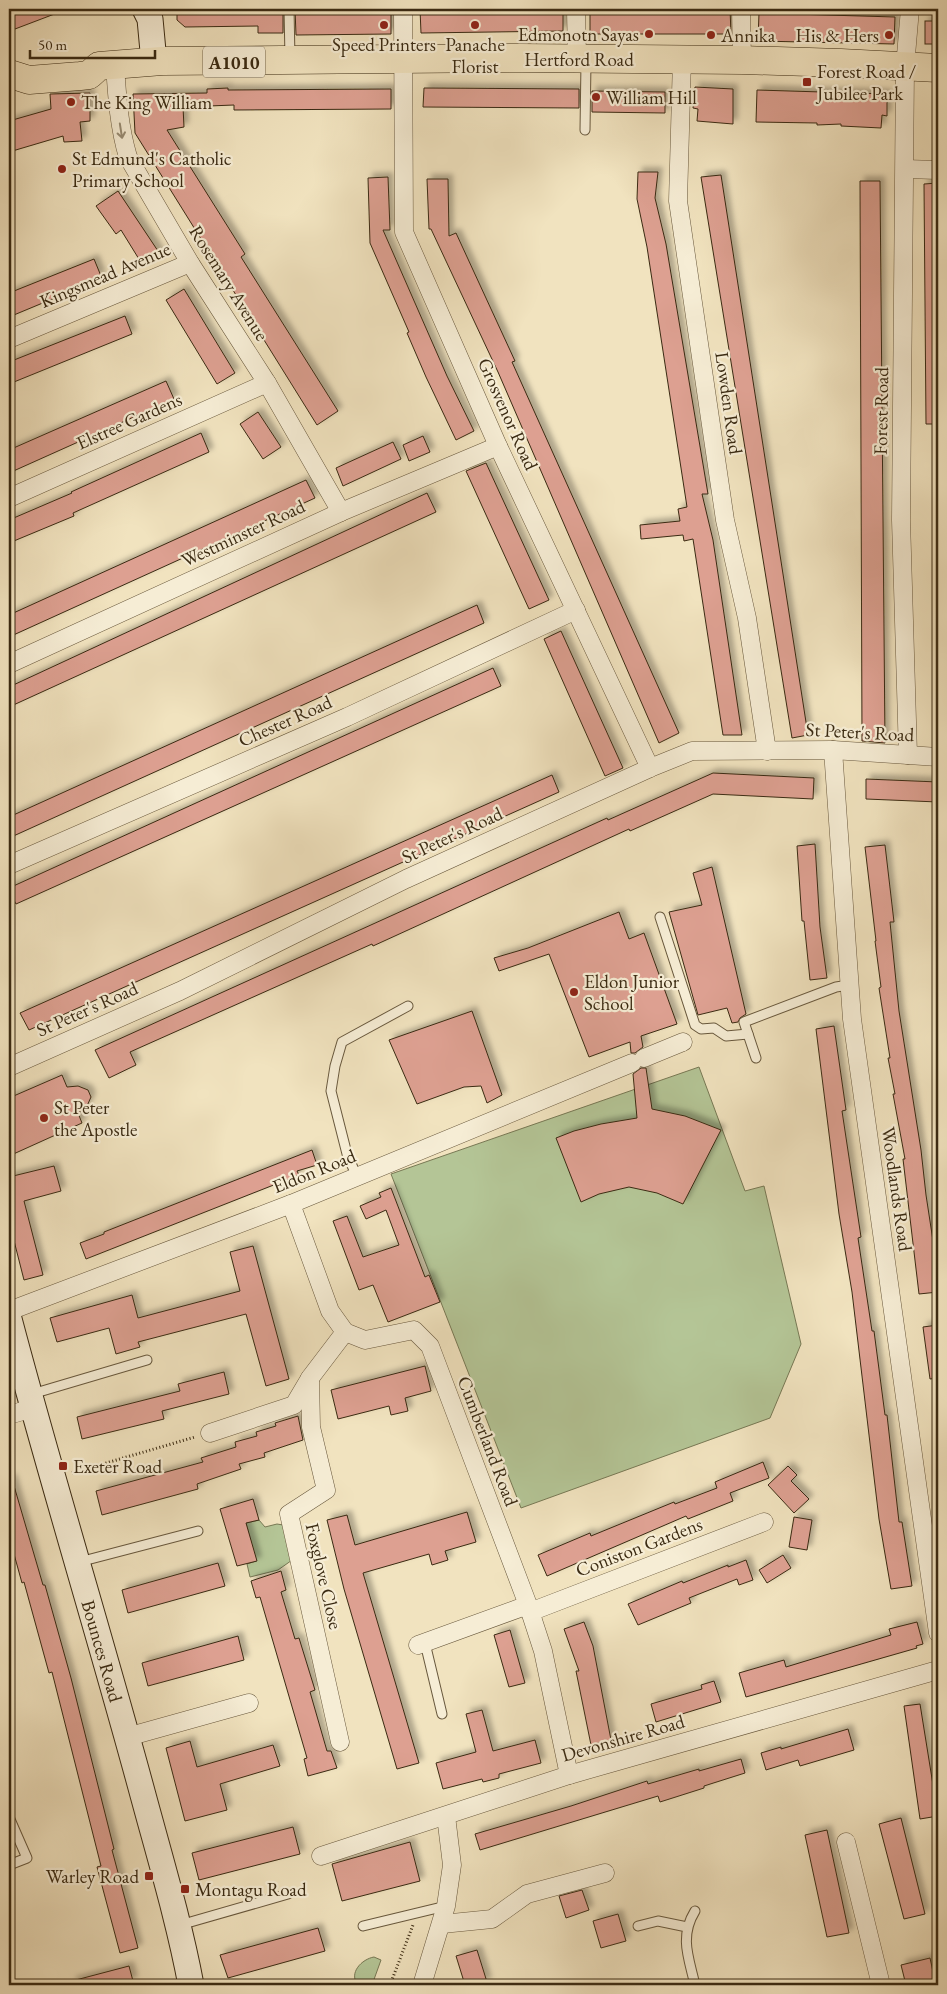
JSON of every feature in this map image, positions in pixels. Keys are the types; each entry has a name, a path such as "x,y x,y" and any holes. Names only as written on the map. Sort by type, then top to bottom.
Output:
{"main road":[{"name":"Hertford Road","path":"9,74 29,80 80,76 89,75 107,65 154,62 403,60 682,59 841,63 938,68"}],"street":[{"path":"145,9 150,20 154,62"},
{"name":"Grosvenor Road","path":"403,9 404,232 498,446 650,768"},
{"path":"576,9 582,59"},
{"path":"741,9 742,60"},
{"name":"Forest Road","path":"908,755 902,520 905,67 910,9"},
{"name":"Lowden Road","path":"682,59 678,201 725,520 747,618 768,751"},
{"name":"Rosemary Avenue","path":"107,65 117,102 122,139 128,157 190,263 267,383 341,512"},
{"path":"905,169 938,170"},
{"name":"Kingsmead Avenue","path":"9,339 190,263"},
{"name":"Elstree Gardens","path":"9,498 267,383"},
{"name":"Westminster Road","path":"9,664 341,512 498,446"},
{"name":"Chester Road","path":"9,865 347,717 576,610"},
{"name":"St Peter's Road","path":"9,1067 180,991 406,879 650,768 692,751 833,750 938,757"},
{"name":"Woodlands Road","path":"833,750 852,1019 938,1633"},
{"name":"Eldon Road","path":"9,1311 291,1204 683,1042"},
{"path":"210,1432 294,1405 310,1378 345,1332 330,1311 291,1204"},
{"name":"Bounces Road","path":"9,1319 76,1563 127,1736 178,1926 191,1985"},
{"name":"Cumberland Road","path":"345,1332 365,1340 414,1330 430,1346 529,1608 543,1651 569,1775"},
{"name":"Foxglove Close","path":"310,1378 312,1427 326,1490 288,1514 340,1742"},
{"path":"9,1415 31,1401"},
{"name":"Coniston Gardens","path":"421,1644 529,1608 764,1522"},
{"name":"Devonshire Road","path":"321,1856 569,1775 938,1670"},
{"path":"127,1736 250,1703"},
{"path":"423,1985 442,1924 452,1865 446,1816"},
{"path":"846,1842 881,1985"},
{"path":"442,1924 492,1919 527,1894 605,1873"}],"lane":[{"path":"289,9 290,61"},
{"path":"582,59 585,130"},
{"path":"660,917 695,1025 701,1029 714,1028 726,1036 748,1034"},
{"path":"756,1058 744,1022 836,987 849,985"},
{"path":"357,1176 347,1154 331,1091 342,1042 408,1006"},
{"path":"31,1401 147,1360"},
{"path":"76,1563 198,1531"},
{"path":"421,1644 442,1714"},
{"path":"9,1817 27,1858 9,1866"},
{"path":"178,1926 288,1894"},
{"path":"363,1926 446,1906"},
{"path":"695,1911 687,1927 685,1938 695,1985"},
{"path":"638,1926 658,1921 687,1927"}],"path":[{"path":"53,1478 210,1432"},
{"path":"390,1985 418,1912"}],"green space":[{"path":"699,1067 745,1191 764,1186 801,1344 770,1418 521,1508 391,1174"},
{"path":"259,1520 265,1527 277,1524 283,1525 295,1558 278,1570 250,1577 247,1564 256,1561 246,1523"},
{"path":"374,1957 381,1960 372,1985 358,1985 355,1976 358,1967 369,1958"}],"building":[{"path":"9,9 65,10 15,29 14,27 9,29"},
{"path":"177,9 283,9 283,33 258,33 258,26 185,27 177,20"},
{"path":"295,9 391,9 391,34 296,35"},
{"path":"420,9 433,9 433,14 563,12 563,31 421,33"},
{"path":"590,9 730,9 731,34 590,34"},
{"path":"759,13 895,17 894,44 758,41"},
{"path":"925,21 938,21 938,44 925,44"},
{"path":"695,87 733,89 733,124 697,121 698,109 693,108"},
{"path":"228,88 228,90 391,89 391,109 234,110 234,105 183,107 184,127 167,130 245,254 241,257 338,411 317,425 135,133 133,94 207,93 207,89"},
{"path":"424,88 579,89 579,108 423,107"},
{"path":"757,90 887,94 887,116 882,115 881,128 841,126 841,124 817,125 817,123 756,122"},
{"path":"592,91 665,92 665,113 592,112"},
{"path":"90,93 90,121 80,122 82,141 64,142 63,136 9,152 9,121 51,109 50,94"},
{"path":"638,172 658,172 655,198 666,244 708,494 702,494 713,540 742,735 723,735 693,539 684,541 683,535 641,539 640,525 680,521 678,509 687,507 647,247 637,199"},
{"path":"721,175 808,735 792,738 701,177"},
{"path":"388,177 390,230 383,230 447,376 474,431 456,440 426,377 407,333 409,332 370,243 368,178"},
{"path":"427,179 448,179 449,236 456,233 515,361 512,362 679,733 659,743 498,372 431,229 429,229"},
{"path":"860,181 880,181 885,743 862,741"},
{"path":"938,183 938,424 926,424 924,184"},
{"path":"118,191 160,254 142,264 121,230 116,234 96,206"},
{"path":"94,259 101,276 73,288 74,290 9,317 9,293"},
{"path":"184,289 235,373 217,384 166,300"},
{"path":"125,316 132,334 9,384 9,362"},
{"path":"166,381 174,399 9,473 9,450"},
{"path":"258,412 281,447 263,459 240,424"},
{"path":"201,433 209,452 73,513 74,516 9,543 9,520"},
{"path":"423,436 430,452 409,461 403,445"},
{"path":"393,442 401,459 343,486 336,468"},
{"path":"486,463 549,600 529,609 466,471"},
{"path":"306,480 315,498 9,637 9,615"},
{"path":"427,493 436,512 9,707 9,687"},
{"path":"477,605 484,623 9,838 9,817"},
{"path":"561,631 623,768 605,776 544,639"},
{"path":"493,668 501,686 16,904 9,891 9,888"},
{"path":"713,773 814,778 813,799 713,794 630,831 629,829 373,946 372,944 130,1052 136,1065 109,1078 95,1050 607,818 608,820"},
{"path":"552,775 559,792 29,1030 20,1013"},
{"path":"866,779 938,782 938,802 866,799"},
{"path":"815,844 820,927 827,978 810,980 804,921 802,921 797,846"},
{"path":"885,845 894,922 890,922 899,1011 937,1267 938,1292 919,1294 903,1159 905,1159 893,1094 895,1094 888,1058 890,1058 879,988 881,987 865,847"},
{"path":"712,867 746,1014 738,1022 732,1023 727,1008 698,1015 669,912 702,905 693,873"},
{"path":"619,912 629,939 644,933 677,1024 641,1036 643,1047 635,1053 631,1053 630,1042 589,1057 549,954 499,971 494,958 528,948"},
{"path":"472,1011 502,1095 487,1103 481,1086 464,1087 417,1104 389,1040"},
{"path":"834,1026 846,1110 842,1111 861,1237 858,1238 872,1331 874,1331 885,1415 887,1415 899,1522 902,1522 912,1586 891,1589 879,1519 852,1292 839,1214 816,1029"},
{"path":"641,1068 646,1068 652,1109 685,1116 721,1130 683,1204 657,1193 629,1187 599,1194 581,1202 556,1138 601,1124 637,1118 633,1074"},
{"name":"St Peter the Apostle","path":"62,1075 67,1087 78,1086 88,1090 91,1097 87,1106 78,1113 82,1123 9,1156 9,1098"},
{"path":"312,1150 317,1165 297,1171 299,1175 86,1259 80,1243"},
{"path":"54,1166 61,1191 24,1201 43,1275 24,1280 9,1221 9,1177"},
{"path":"391,1188 425,1277 429,1275 440,1302 388,1322 373,1285 359,1290 333,1221 347,1216 363,1257 399,1245 386,1210 366,1219 360,1206 381,1197 379,1193"},
{"path":"253,1246 289,1379 266,1386 246,1314 138,1342 140,1347 116,1354 109,1328 57,1342 50,1318 132,1295 138,1318 240,1291 230,1252"},
{"path":"938,1325 938,1378 930,1379 923,1327"},
{"path":"425,1366 431,1391 405,1398 408,1411 391,1415 389,1406 338,1419 331,1390"},
{"path":"224,1372 229,1394 162,1411 164,1419 82,1439 77,1417 180,1391 178,1384"},
{"path":"298,1416 303,1440 264,1453 265,1457 239,1464 241,1469 197,1484 198,1489 102,1515 96,1491 203,1462 201,1458 236,1447 235,1442 257,1436 256,1432 276,1426 275,1423"},
{"path":"763,1462 769,1478 730,1493 733,1501 688,1519 686,1516 547,1576 538,1555 590,1533 591,1536 674,1502 675,1504 717,1488 715,1482"},
{"path":"788,1466 797,1475 791,1481 809,1499 794,1513 768,1485"},
{"path":"9,1479 12,1479 43,1585 45,1585 71,1678 114,1849 112,1850 138,1948 120,1953 97,1867 101,1866 52,1672 49,1673 24,1582 22,1583 9,1536"},
{"path":"253,1499 259,1520 246,1523 257,1561 237,1566 220,1509"},
{"path":"467,1512 476,1542 445,1551 448,1560 432,1565 429,1554 363,1573 419,1763 397,1769 344,1589 327,1520 347,1515 355,1545"},
{"path":"794,1517 812,1520 807,1550 789,1547"},
{"path":"783,1555 791,1568 767,1583 759,1570"},
{"path":"746,1560 753,1580 739,1585 737,1579 689,1598 691,1603 638,1625 628,1604 682,1581 683,1583"},
{"path":"218,1563 225,1586 128,1613 122,1590"},
{"path":"281,1571 286,1590 281,1592 295,1639 299,1638 315,1690 310,1692 327,1751 331,1751 337,1768 308,1776 304,1759 307,1758 260,1597 256,1598 251,1581"},
{"path":"584,1622 593,1646 611,1740 591,1745 576,1671 579,1671 564,1629"},
{"path":"917,1622 923,1644 916,1646 917,1648 746,1697 739,1673 784,1660 786,1667 891,1635 889,1629"},
{"path":"510,1630 525,1683 509,1687 494,1635"},
{"path":"238,1636 244,1660 148,1686 142,1663"},
{"path":"714,1681 721,1702 656,1722 651,1704 702,1689 701,1685"},
{"path":"920,1704 938,1816 920,1819 904,1706"},
{"path":"482,1710 493,1751 535,1740 541,1763 499,1774 499,1778 483,1782 482,1779 443,1789 436,1763 476,1752 466,1714"},
{"path":"848,1729 854,1750 800,1766 798,1760 766,1770 761,1753"},
{"path":"190,1741 197,1767 273,1745 280,1766 220,1784 227,1810 185,1821 166,1748"},
{"path":"741,1759 745,1773 704,1786 704,1788 660,1802 658,1796 480,1850 475,1834 571,1806 647,1781 648,1784"},
{"path":"901,1818 925,1914 904,1919 879,1824"},
{"path":"293,1827 300,1854 199,1880 192,1853"},
{"path":"827,1830 849,1933 827,1937 805,1835"},
{"path":"410,1842 420,1881 342,1901 332,1864"},
{"path":"582,1890 589,1910 566,1918 559,1896"},
{"path":"618,1914 626,1941 601,1948 593,1921"},
{"path":"318,1928 325,1951 228,1978 220,1955"},
{"path":"477,1950 487,1982 465,1985 456,1956"},
{"path":"930,1958 935,1981 917,1985 906,1985 901,1965"},
{"path":"129,1966 133,1981 119,1985 72,1985 72,1981"}],"place":[{"name":"Speed Printers","path":"384,25"},
{"name":"Panache Florist","path":"475,25"},
{"name":"Edmonotn Sayas","path":"649,34"},
{"name":"Annika","path":"711,35"},
{"name":"His & Hers","path":"889,35"},
{"name":"Forest Road / Jubilee Park","path":"807,82"},
{"name":"William Hill","path":"596,97"},
{"name":"The King William","path":"71,102"},
{"name":"St Edmund's Catholic Primary School","path":"62,169"},
{"name":"Eldon Junior School","path":"574,992"},
{"name":"St Peter the Apostle","path":"44,1118"},
{"name":"Exeter Road","path":"63,1466"},
{"name":"Warley Road","path":"149,1876"},
{"name":"Montagu Road","path":"185,1889"}]}
